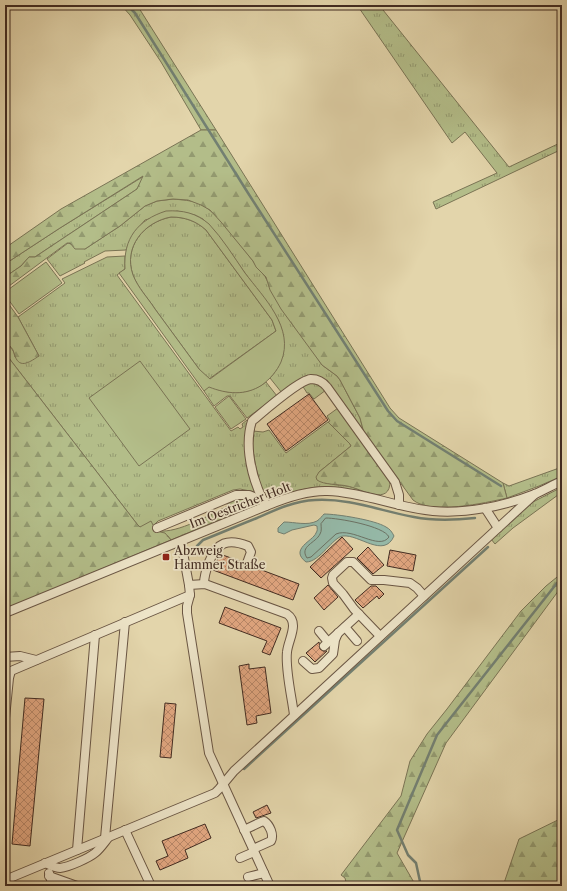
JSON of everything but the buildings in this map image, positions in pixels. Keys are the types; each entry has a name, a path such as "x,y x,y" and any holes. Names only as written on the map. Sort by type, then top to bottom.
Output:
{"street":[{"path":"265,503 258,488 250,457 249,438 252,421 300,384 310,379 316,380 328,387 395,482 399,495 399,505"},
{"name":"Im Oestricher Holt","path":"5,613 181,542 265,503 297,495 327,491 342,492 399,505 435,511 449,511 485,508 511,502 535,494 562,481"},
{"path":"5,880 214,793 229,775 535,494"},
{"path":"157,528 236,495 249,495 265,503"},
{"path":"485,508 498,528"},
{"path":"204,584 205,572 212,554 223,544 232,541 248,546 251,552 247,563"},
{"path":"181,542 190,595 187,613 207,744 211,760 270,886"},
{"path":"380,636 359,614 332,580 333,575 349,561 353,562 370,580 384,580 410,584 417,588 424,596"},
{"path":"189,586 204,584 290,616 294,626 287,650 287,661 294,715"},
{"path":"5,718 9,673 14,669 190,595"},
{"path":"318,631 326,644 359,614"},
{"path":"45,863 60,868 68,866 91,856 99,849 107,838 125,622"},
{"path":"345,627 357,641"},
{"path":"303,661 312,669 319,668 333,654 335,640 338,633"},
{"path":"77,850 95,635"},
{"path":"5,657 20,656 36,660"},
{"path":"240,858 271,841 272,839 272,834 268,824 264,821 244,830"},
{"path":"125,830 151,886"},
{"path":"45,863 53,886"},
{"path":"248,877 264,873"},
{"path":"50,876 77,886"}],"green space":[{"path":"121,5 137,5 216,130 201,130 161,62 130,15"},
{"path":"357,5 379,5 509,167 562,142 562,155 558,151 436,209 433,202 497,173 465,132 452,143"},
{"path":"201,130 216,130 390,408 399,418 503,483 507,498 486,503 445,507 432,507 413,500 364,433 360,418 340,380 322,365 281,309 270,290 266,277 256,267 253,261 221,222 210,210 201,205 188,200 173,199 157,201 145,206 120,226 85,249 75,249 70,243 67,243 5,289 5,277 21,266 29,257 35,257 137,189 143,176 5,264 5,248 61,209"},
{"path":"144,176 137,189 35,257 29,257 21,266 5,277 5,264"},
{"path":"173,199 200,204 207,208 221,221 265,276 322,365 340,380 360,418 364,433 323,379 282,393 270,378 280,364 284,348 280,324 276,316 214,230 203,219 195,215 177,211 145,220 133,234 126,250 105,251 60,276 47,259 68,243 85,249 120,226 145,206 157,201"},
{"path":"166,211 184,212 199,217 209,224 224,242 275,314 281,325 284,337 284,349 281,362 270,377 256,389 236,393 209,387 204,391 119,273 125,269 127,248 134,232 140,225 156,215","holes":["171,217 194,222 206,230 272,320 276,331 210,379 199,369 140,289 133,275 131,255 138,237 152,224"]},
{"path":"171,217 190,220 206,230 272,320 276,331 209,379 199,369 140,289 133,275 131,255 138,237 152,224"},
{"path":"125,256 125,269 117,275 231,431 238,427 240,429 243,427 242,424 247,420 248,421 255,492 240,489 233,490 158,521 154,527 158,531 175,529 203,518 237,500 246,499 253,502 248,508 171,540 168,536 140,527 137,524 5,353 5,340 15,357 39,356 18,317 65,283 62,279 107,257"},
{"path":"46,262 62,283 19,314 5,295 5,292"},
{"path":"5,299 18,317 39,356 26,363 20,363 17,360 12,349 5,340"},
{"path":"5,353 137,524 140,527 151,521 156,531 165,533 171,540 5,609"},
{"path":"140,361 190,429 139,466 89,398"},
{"path":"266,382 277,396 247,418 230,396 227,396 214,406 204,391 209,386 231,392 246,391"},
{"path":"308,382 318,383 326,390 314,399 309,393 307,393 302,385"},
{"path":"229,396 246,419 231,429 215,407"},
{"path":"338,408 390,480 389,488 386,493 380,495 374,494 353,487 327,484 317,480 316,477 319,472 351,446 328,422 330,421 327,416"},
{"path":"328,422 351,446 319,472 325,483 352,487 366,493 332,487 318,487 279,495 266,492 260,483 254,456 253,431 263,432 269,430 286,453"},
{"path":"562,467 562,476 507,498 503,483 509,486"},
{"path":"562,487 562,492 513,528 495,544 491,539 533,502"},
{"path":"562,573 562,586 446,743 397,853 416,886 347,886 345,878 341,875 401,796 410,761 427,734 521,611 546,586"},
{"path":"562,818 562,886 503,886 519,839"}],"water":[{"path":"324,514 346,516 381,524 391,531 394,536 390,543 378,546 349,536 339,537 316,558 306,562 301,557 301,549 314,536 317,531 317,526 314,525 292,530 284,534 278,532 278,528 284,522 305,524 313,522 318,520"}],"waterway":[{"path":"127,5 135,13 248,193 388,411 397,421 501,486"},
{"path":"197,546 203,540 278,509 292,504 315,500 353,503 414,517 437,520 475,518"},
{"path":"244,769 488,547"},
{"path":"421,886 416,863 408,855 397,830 437,735 557,583"}],"place":[{"name":"Abzweig Hammer Straße","path":"166,557"}]}
